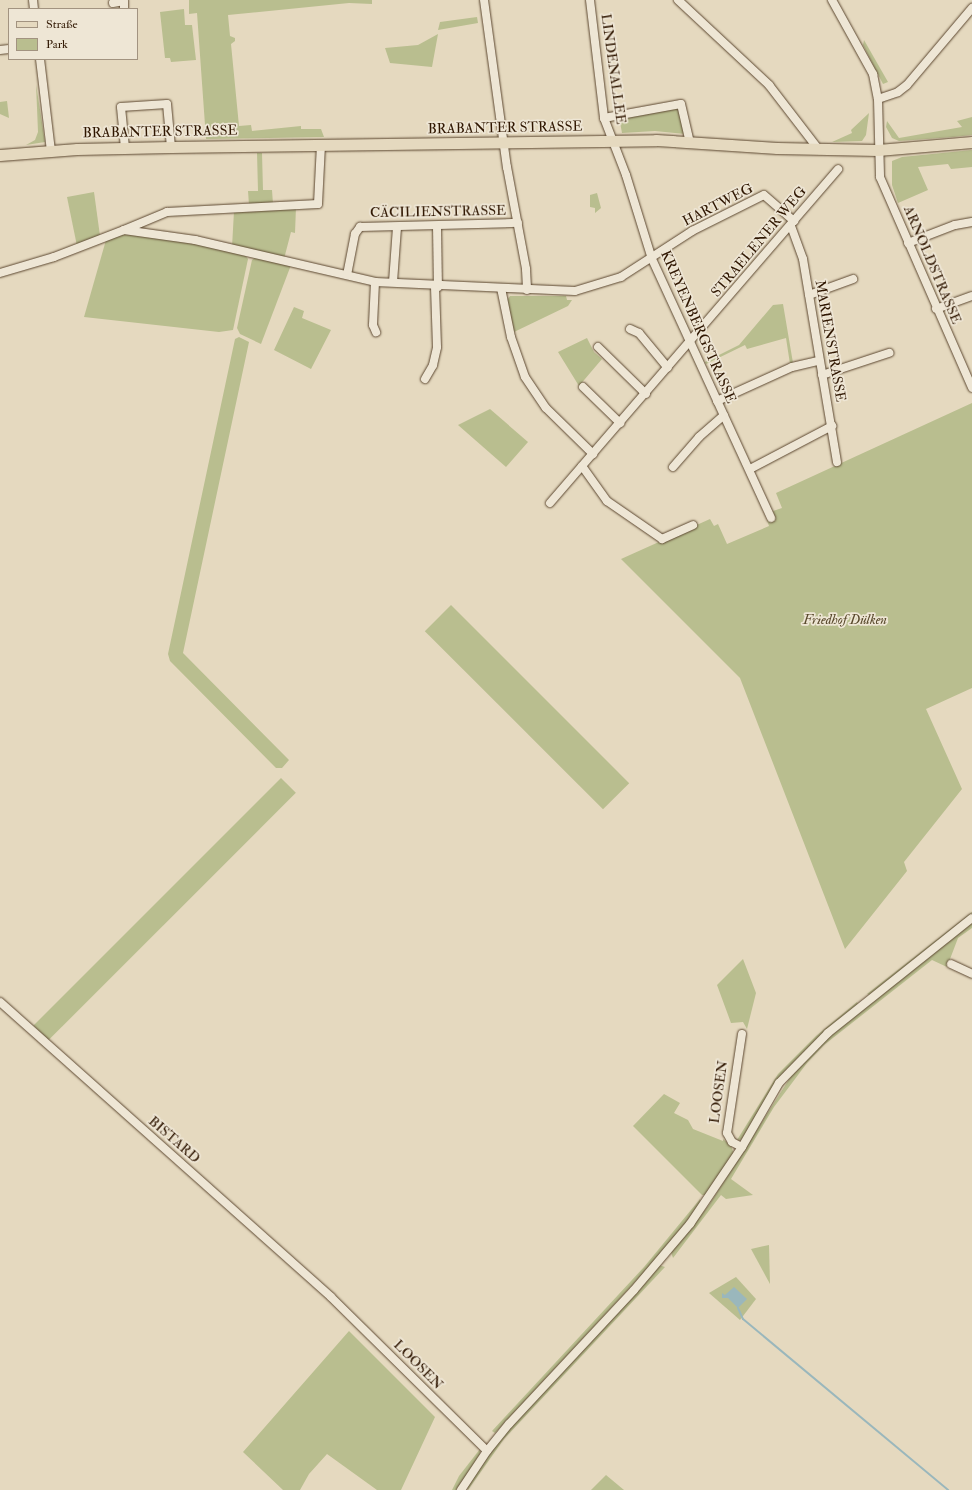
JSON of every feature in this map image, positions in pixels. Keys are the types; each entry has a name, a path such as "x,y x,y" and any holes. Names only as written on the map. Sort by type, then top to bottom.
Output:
{"main road":[{"name":"BRABANTER STRASSE","path":"0,155 51,151 171,147 321,144 504,144 612,142 690,142 819,150 878,150 972,142"}],"street":[{"path":"484,0 504,144 526,269 527,290"},
{"name":"LINDENALLEE","path":"590,0 604,118 612,142"},
{"path":"680,0 769,86 819,150"},
{"name":"ARNOLDSTRASSE","path":"832,0 866,58 873,74 878,99 878,150 880,177 936,309 972,388"},
{"path":"113,3 124,2 124,8"},
{"path":"878,99 898,92 907,85 972,8"},
{"path":"40,60 51,151"},
{"path":"125,148 121,107 167,104 171,147"},
{"path":"604,118 681,104 690,142"},
{"name":"KREYENBERGSTRASSE","path":"612,142 626,175 652,259 750,469 771,518"},
{"path":"0,273 54,257 167,212 318,204 321,144"},
{"name":"STRAELENER WEG","path":"550,503 646,394 838,169"},
{"name":"HARTWEG","path":"652,259 692,231 764,195 792,224"},
{"path":"908,243 955,225 972,222"},
{"name":"CÄCILIENSTRASSE","path":"347,275 355,234 360,227 518,224"},
{"name":"MARIENSTRASSE","path":"792,224 803,259 837,462"},
{"path":"425,379 433,365 437,347 437,226"},
{"path":"392,282 397,227"},
{"path":"124,230 195,240 375,282 392,282 436,287 575,291 621,277 652,259"},
{"path":"809,295 853,279"},
{"path":"375,282 373,324 376,332"},
{"path":"501,288 511,337 525,377 546,408 593,454"},
{"path":"936,309 972,296"},
{"path":"630,328 639,333 668,368"},
{"path":"598,347 646,394"},
{"path":"822,375 889,353"},
{"path":"717,401 792,367 819,361"},
{"path":"963,367 972,366"},
{"path":"582,387 620,423"},
{"path":"674,467 699,437 724,415"},
{"path":"750,469 832,426"},
{"path":"582,466 607,501 662,539 693,525"},
{"path":"461,1490 487,1451 634,1290 702,1208 742,1147 779,1083 808,1051 864,1003 972,918"},
{"path":"951,964 972,974"},
{"name":"BISTARD","path":"0,1002 331,1297"},
{"name":"LOOSEN","path":"742,1034 727,1133 732,1142 742,1147"},
{"name":"LOOSEN","path":"331,1297 487,1451"}],"green space":[{"path":"189,0 372,0 372,4 349,3 228,15 230,36 235,38 235,41 231,44 239,126 251,125 252,131 301,126 301,129 321,129 324,137 206,139 197,13 189,14"},
{"path":"184,9 185,25 192,25 196,60 171,62 170,58 165,58 160,12"},
{"path":"477,17 478,23 438,30 440,22"},
{"path":"438,34 432,67 390,63 385,48 418,45"},
{"path":"864,40 888,82 883,84 863,45"},
{"path":"36,84 45,142 26,145 35,140 38,132"},
{"path":"7,101 9,118 0,114 0,102"},
{"path":"679,108 685,134 655,131 622,133 619,117"},
{"path":"869,113 866,135 862,141 832,142 852,133 851,130"},
{"path":"972,117 972,135 899,141 892,138 886,127 887,121 899,138 962,127 957,121"},
{"path":"972,150 972,167 951,169 948,164 918,167 928,190 898,203 892,185 892,161 902,157"},
{"path":"257,153 262,153 263,190 272,190 273,204 249,205 248,191 258,191"},
{"path":"94,192 100,236 77,246 67,197"},
{"path":"597,193 601,208 595,213 595,208 590,207 590,195"},
{"path":"296,207 295,233 291,232 284,259 232,247 234,211"},
{"path":"124,234 195,243 245,255 248,259 233,330 219,332 84,317 106,240"},
{"path":"256,257 291,265 261,344 240,334 237,328 252,260"},
{"path":"510,296 566,296 567,300 572,300 568,306 514,332 507,300"},
{"path":"783,304 793,363 790,364 786,338 747,349 745,345 706,364 705,362 739,345 773,305"},
{"path":"294,307 304,311 302,318 331,330 311,369 274,350"},
{"path":"239,337 249,342 183,653 289,760 282,768 276,768 170,661 168,654 235,339"},
{"path":"587,338 594,352 602,359 579,386 558,352"},
{"name":"Friedhof Dülken","path":"972,403 972,688 926,709 962,789 904,862 907,871 845,949 740,678 621,559 710,519 714,526 718,524 727,544 769,526 767,520 775,517 773,511 782,508 776,493"},
{"path":"490,409 528,442 506,467 458,425"},
{"path":"451,605 629,783 603,809 425,631"},
{"path":"281,778 296,793 48,1040 34,1025"},
{"path":"972,912 972,914 870,995 867,994"},
{"path":"972,922 972,928 958,938 947,967 932,960 824,1045 807,1063 774,1107 731,1179 753,1195 726,1199 721,1195 673,1258 671,1252 709,1205 795,1070 834,1032"},
{"path":"743,959 756,993 747,1029 743,1022 731,1023 717,985"},
{"path":"857,1002 858,1004 802,1054 787,1070 743,1139 737,1140 778,1074 816,1036"},
{"path":"664,1094 680,1103 674,1113 688,1120 693,1129 723,1141 723,1139 731,1146 734,1154 708,1195 702,1195 633,1126"},
{"path":"700,1199 701,1205 649,1267 495,1433 492,1431 644,1267"},
{"path":"769,1245 770,1284 751,1249"},
{"path":"659,1265 665,1267 504,1439 468,1490 467,1486 486,1456 500,1439"},
{"path":"736,1277 756,1299 740,1320 709,1293"},
{"path":"349,1331 435,1417 401,1490 377,1490 327,1454 309,1474 300,1490 283,1490 243,1452"},
{"path":"480,1449 480,1454 464,1479 456,1490 452,1490 459,1476"},
{"path":"606,1475 624,1490 591,1490"}],"water":[{"path":"734,1287 747,1299 738,1308 728,1298 722,1298 722,1293 725,1295"}],"waterway":[{"path":"738,1308 743,1319 948,1490"}]}
